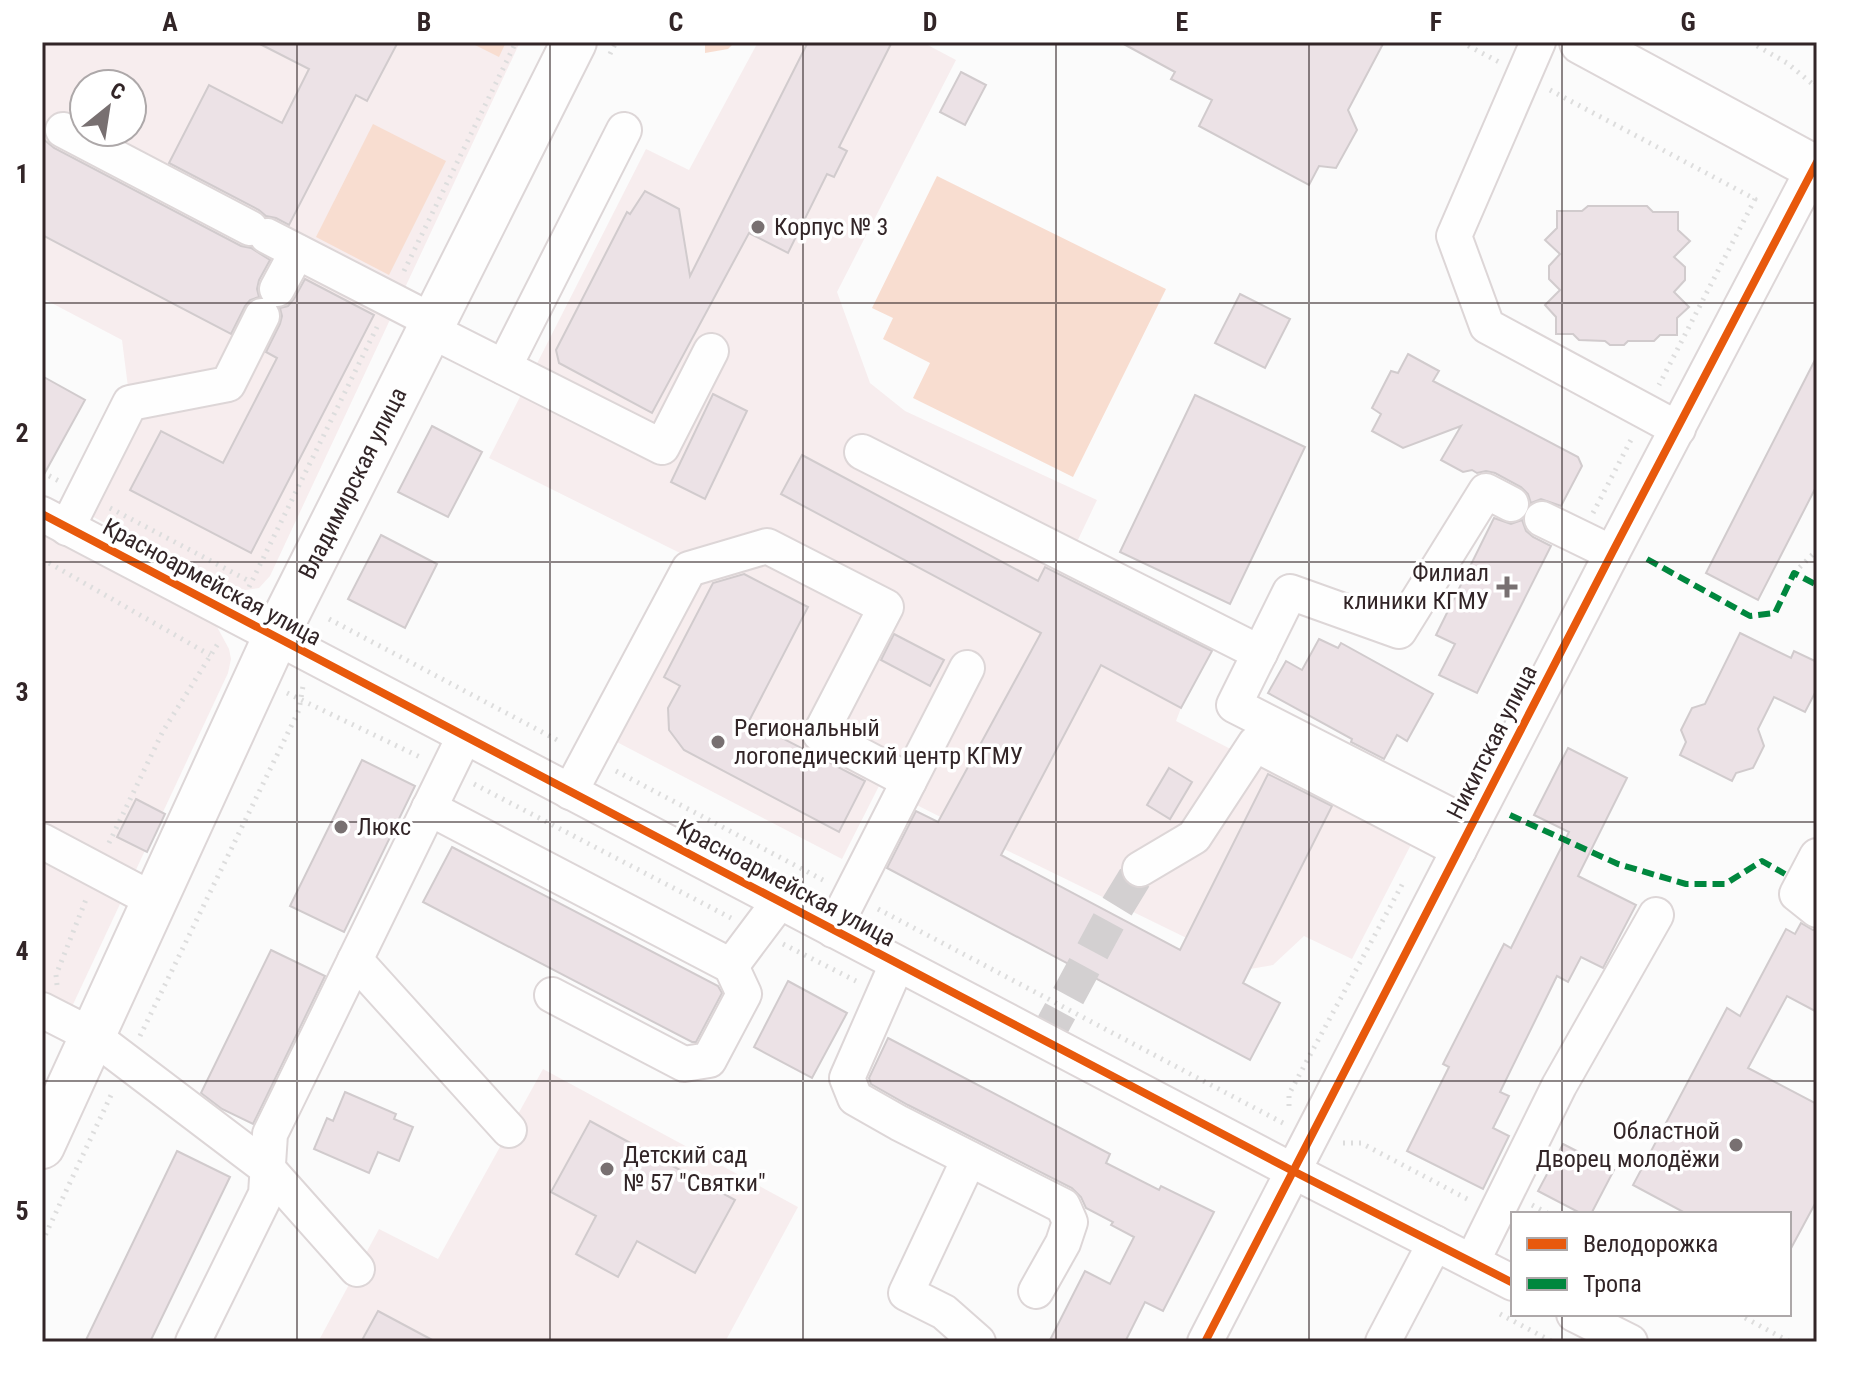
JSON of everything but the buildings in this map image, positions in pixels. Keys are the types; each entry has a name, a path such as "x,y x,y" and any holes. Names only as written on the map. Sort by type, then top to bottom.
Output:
{"main road":[{"name":"Владимирская улица","path":"42,1146 275,638 574,42"},
{"path":"1582,42 1816,166"}],"street":[{"path":"1538,42 1454,236 1487,326 1678,429"},
{"path":"63,130 272,238 504,367 662,447 711,351"},
{"path":"504,367 624,130"},
{"name":"Никитская улица","path":"1205,1342 1293,1171 1453,837 1612,553 1816,166"},
{"path":"54,521 84,494 130,403 228,384 270,302 272,238"},
{"path":"862,452 1260,653"},
{"path":"1453,837 1234,705 1290,592 1399,631 1486,491 1511,504"},
{"path":"1542,519 1612,553"},
{"name":"Красноармейская улица","path":"54,521 1293,1171 1511,1282"},
{"path":"570,792 689,569 767,546 886,607 820,734 909,781"},
{"path":"833,930 967,668"},
{"path":"193,1342 266,1194 270,1134 464,737"},
{"path":"1140,869 1194,837 1255,744 1453,837"},
{"path":"429,808 731,966 744,994 709,1060 684,1064 552,995"},
{"path":"42,841 155,901"},
{"path":"1817,856 1797,894 1817,910"},
{"path":"731,966 779,902"},
{"path":"1472,1262 1559,1086 1656,915"},
{"path":"355,960 509,1130"},
{"path":"897,964 847,1078 855,1098 1063,1206 1070,1222 1063,1243 1036,1291"},
{"path":"47,1012 93,1036 267,1168 357,1269"},
{"path":"969,1159 906,1293 944,1312 978,1342"},
{"path":"1383,1342 1435,1243"},
{"path":"1578,1316 1630,1342"}],"path":[{"path":"1461,42 1755,199 1581,537"},
{"path":"1750,42 1787,63 1815,86 1817,82"},
{"path":"42,472 251,582"},
{"path":"1794,573 1817,550"},
{"path":"42,559 210,655"},
{"path":"329,619 1289,1126 1289,1094 1453,837"},
{"path":"47,1012 58,999 56,975 111,840 163,731 219,642"},
{"path":"42,1242 299,710 305,672"},
{"path":"278,689 447,770 883,995"},
{"path":"1337,1143 1361,1143 1471,1201 1507,1192 1545,1212"},
{"path":"1742,1316 1790,1342"}],"shaded area":[{"path":"42,42 520,42 270,576 259,588 232,592 77,508 130,403 122,340 42,298"},
{"path":"469,42 506,42 499,57"},
{"path":"705,42 735,42 728,49 705,53"},
{"path":"758,42 922,42 956,60 837,292 870,383 905,411 1097,500 1075,546 1225,625 1176,721 1256,762 1416,835 1352,959 1304,936 1273,965 1250,969 879,786 842,859 586,726 680,553 489,458 646,149 689,170"},
{"path":"373,124 446,161 389,275 316,237"},
{"path":"937,176 1166,289 1073,477 913,398 930,363 883,339 893,318 872,308"},
{"path":"42,535 216,625 231,659 228,673 69,1013 42,999"},
{"name":"Детский сад № 57 \"Святки\"","path":"543,1069 798,1207 725,1342 318,1342 379,1229 438,1259"}],"tunnel":[{"path":"1044,1041 1140,869"}],"marked path":[{"path":"1647,559 1750,616 1775,613 1794,573 1817,585"},
{"path":"1510,815 1618,864 1686,884 1725,884 1762,861 1785,874"}],"cycle path":[{"path":"1205,1342 1817,162"},
{"path":"42,514 1293,1171 1511,1282"}],"place":[{"name":"Корпус № 3","path":"758,227"},
{"name":"Филиал клиники КГМУ","path":"1507,587"},
{"name":"Региональный логопедический центр КГМУ","path":"718,742"},
{"name":"Люкс","path":"341,827"},
{"name":"Областной Дворец молодёжи","path":"1736,1145"},
{"name":"Детский сад № 57 \"Святки\"","path":"607,1169"}]}
